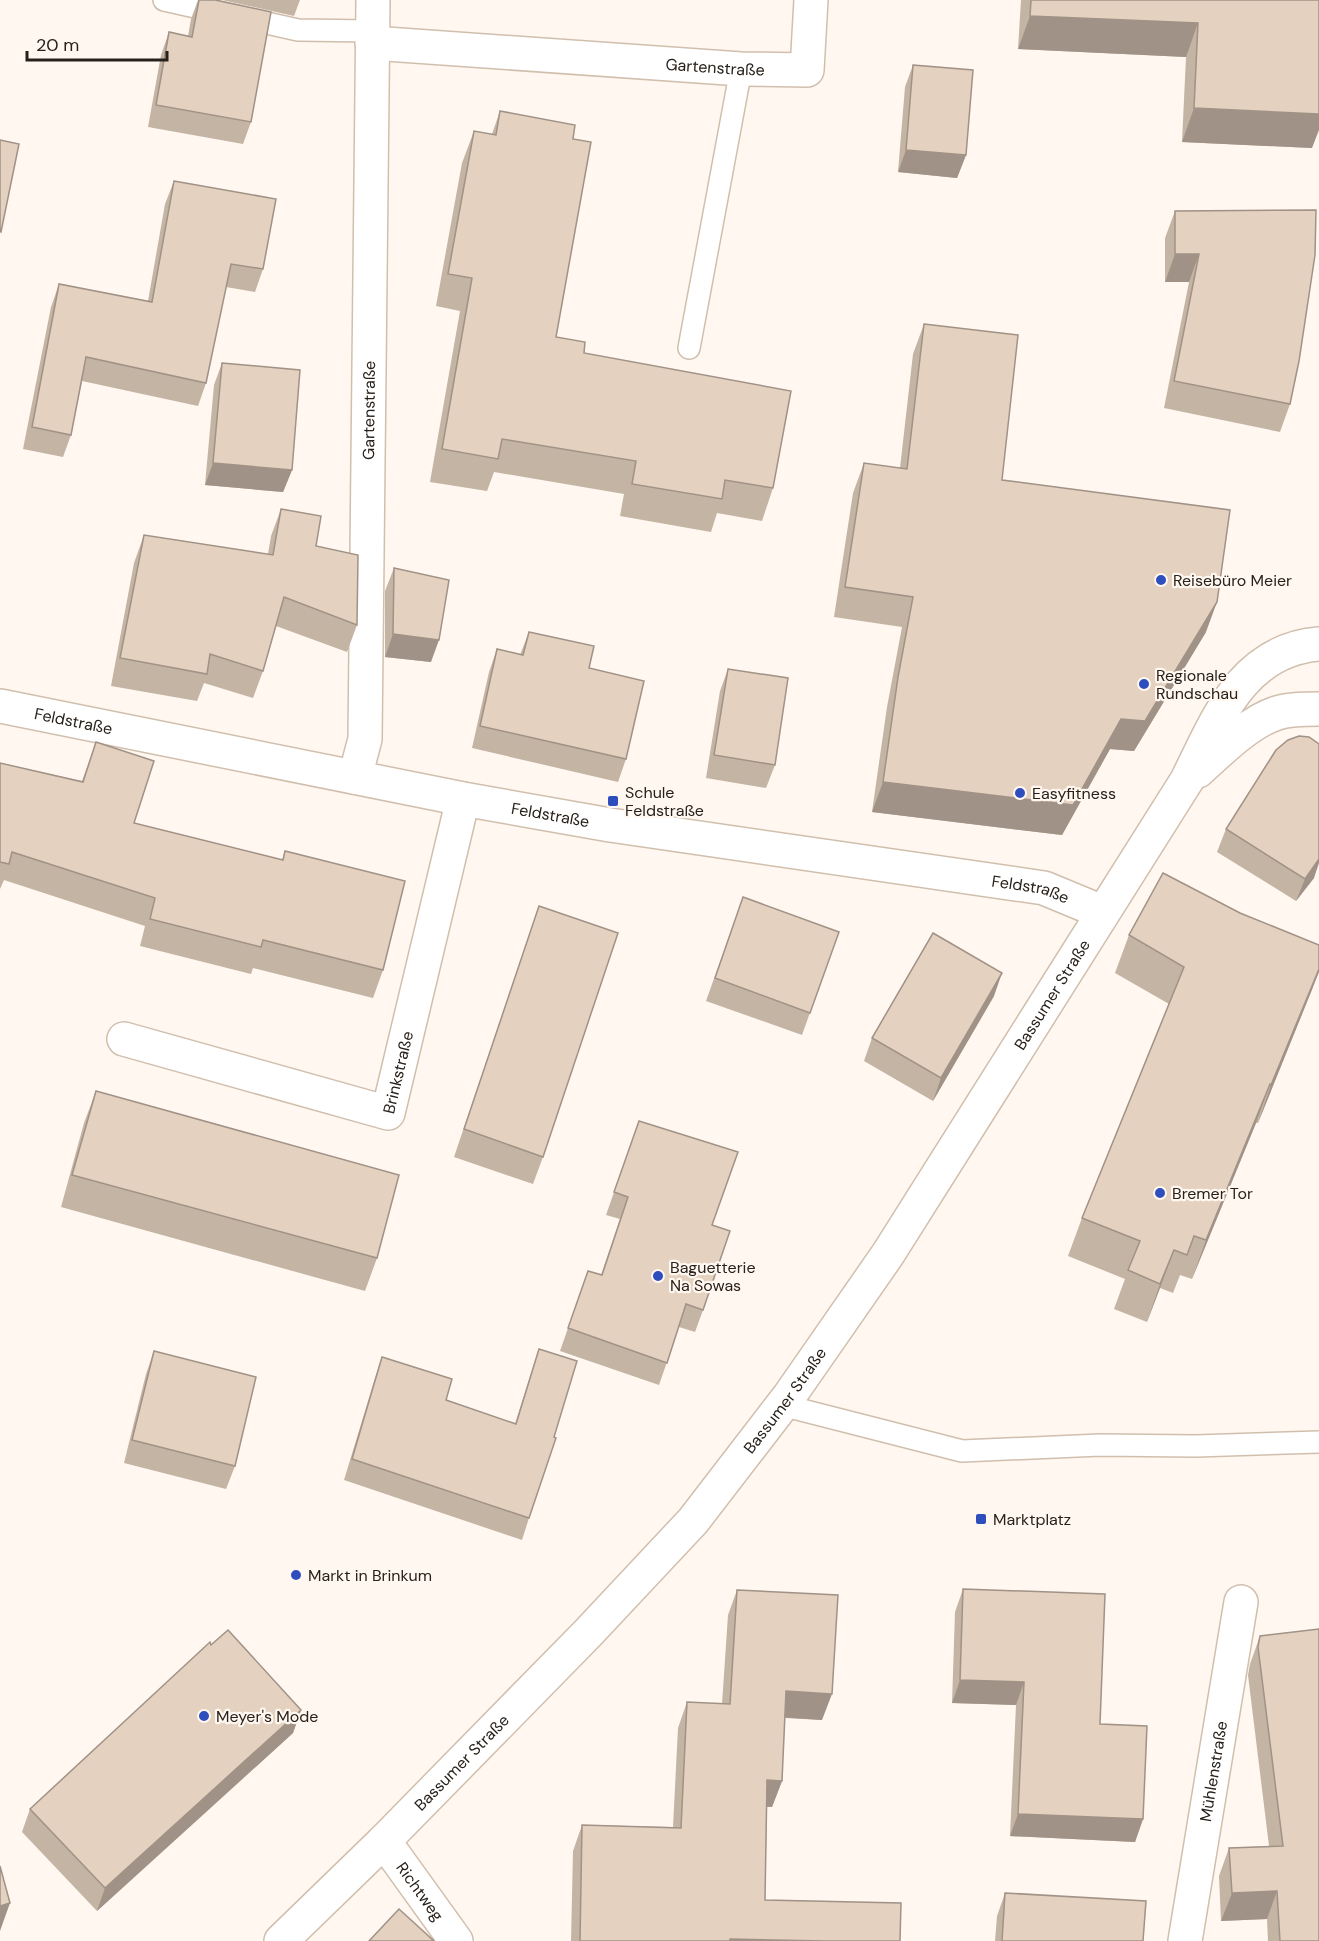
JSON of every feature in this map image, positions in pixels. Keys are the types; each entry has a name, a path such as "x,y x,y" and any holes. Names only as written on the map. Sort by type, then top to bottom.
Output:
{"street":[{"name":"Gartenstraße","path":"355,777 364,739 372,25 741,69 807,70 811,0"},
{"name":"Bassumer Straße","path":"281,1941 384,1841 588,1633 693,1521 782,1405 888,1254 1187,780 1222,710 1240,684 1261,665 1280,654 1306,645 1319,644"},
{"name":"Feldstraße","path":"0,706 463,799 610,825 1044,888 1102,912"},
{"name":"Bassumer Straße","path":"1187,780 1225,746 1257,723 1277,713 1319,709"},
{"name":"Brinkstraße","path":"124,1039 388,1113 463,799"},
{"name":"Mühlenstraße","path":"1185,1941 1241,1602"},
{"name":"Richtweg","path":"384,1841 456,1941"}],"lane":[{"path":"164,0 298,30 372,25"},
{"path":"689,348 741,69"},
{"path":"782,1405 962,1451 1100,1445 1196,1446 1319,1442"}],"building":[{"path":"199,0 215,0 271,12 251,122 156,105 169,32 192,37"},
{"path":"1031,0 1319,0 1319,114 1194,108 1198,23 1030,16"},
{"path":"913,65 973,70 966,155 906,150"},
{"path":"500,111 575,125 573,139 591,142 556,337 585,342 584,353 791,391 773,488 725,480 722,499 632,484 636,461 502,439 498,459 442,449 472,278 448,274 474,131 496,135"},
{"path":"0,140 19,144 1,232 0,231"},
{"path":"174,181 276,199 263,269 231,264 206,383 86,357 71,435 32,427 59,284 152,302"},
{"path":"1316,210 1315,255 1290,404 1174,381 1199,254 1175,254 1175,211"},
{"path":"924,324 1018,335 1002,480 1230,510 1217,602 1145,721 1121,719 1073,805 883,782 898,677 913,597 845,587 864,463 907,469"},
{"path":"222,363 300,370 292,470 213,463"},
{"path":"281,509 321,516 316,546 358,555 357,625 284,597 263,671 210,654 207,674 120,658 144,535 273,555"},
{"path":"394,568 449,580 439,640 393,634"},
{"path":"529,632 594,646 589,668 644,681 626,759 480,726 497,649 523,655"},
{"path":"728,669 788,678 775,765 714,755"},
{"path":"1299,736 1309,737 1319,744 1319,859 1305,879 1226,829 1276,750 1288,740"},
{"path":"96,742 154,761 134,823 283,860 285,851 405,881 383,970 263,940 261,947 150,919 155,898 12,852 9,864 0,862 0,763 83,782"},
{"name":"Bremer Tor","path":"1163,873 1240,913 1319,945 1319,969 1206,1240 1194,1236 1187,1255 1174,1250 1160,1284 1128,1270 1140,1241 1082,1218 1184,967 1129,935"},
{"path":"743,897 839,932 810,1013 715,978"},
{"path":"539,906 618,933 543,1157 464,1129"},
{"path":"933,933 1002,973 941,1078 872,1038"},
{"path":"96,1091 399,1175 377,1258 72,1175"},
{"path":"639,1121 738,1152 712,1225 730,1231 703,1310 686,1304 667,1363 568,1328 588,1271 602,1275 628,1197 614,1192"},
{"path":"539,1349 577,1361 554,1437 556,1438 529,1518 352,1459 382,1357 452,1379 446,1400 516,1424"},
{"path":"154,1351 256,1377 235,1466 132,1440"},
{"path":"963,1589 1105,1594 1100,1724 1147,1726 1143,1819 1018,1814 1024,1682 960,1680"},
{"path":"737,1590 838,1595 832,1694 786,1691 782,1781 767,1780 765,1900 901,1903 900,1941 730,1939 730,1941 580,1941 582,1825 681,1828 687,1702 730,1704"},
{"path":"1319,1629 1319,1941 1280,1941 1277,1891 1232,1893 1229,1848 1283,1846 1258,1647 1260,1636"},
{"path":"228,1630 301,1710 105,1888 30,1809 210,1642 211,1645"},
{"path":"0,1866 10,1903 0,1906"},
{"path":"1005,1893 1146,1901 1143,1941 1002,1941"},
{"path":"399,1909 434,1941 369,1941"}],"place":[{"name":"Reisebüro Meier","path":"1161,580"},
{"name":"Regionale Rundschau","path":"1144,684"},
{"name":"Easyfitness","path":"1020,793"},
{"name":"Schule Feldstraße","path":"613,801"},
{"name":"Bremer Tor","path":"1160,1193"},
{"name":"Baguetterie Na Sowas","path":"658,1276"},
{"name":"Marktplatz","path":"981,1519"},
{"name":"Markt in Brinkum","path":"296,1575"},
{"name":"Meyer's Mode","path":"204,1716"}]}
